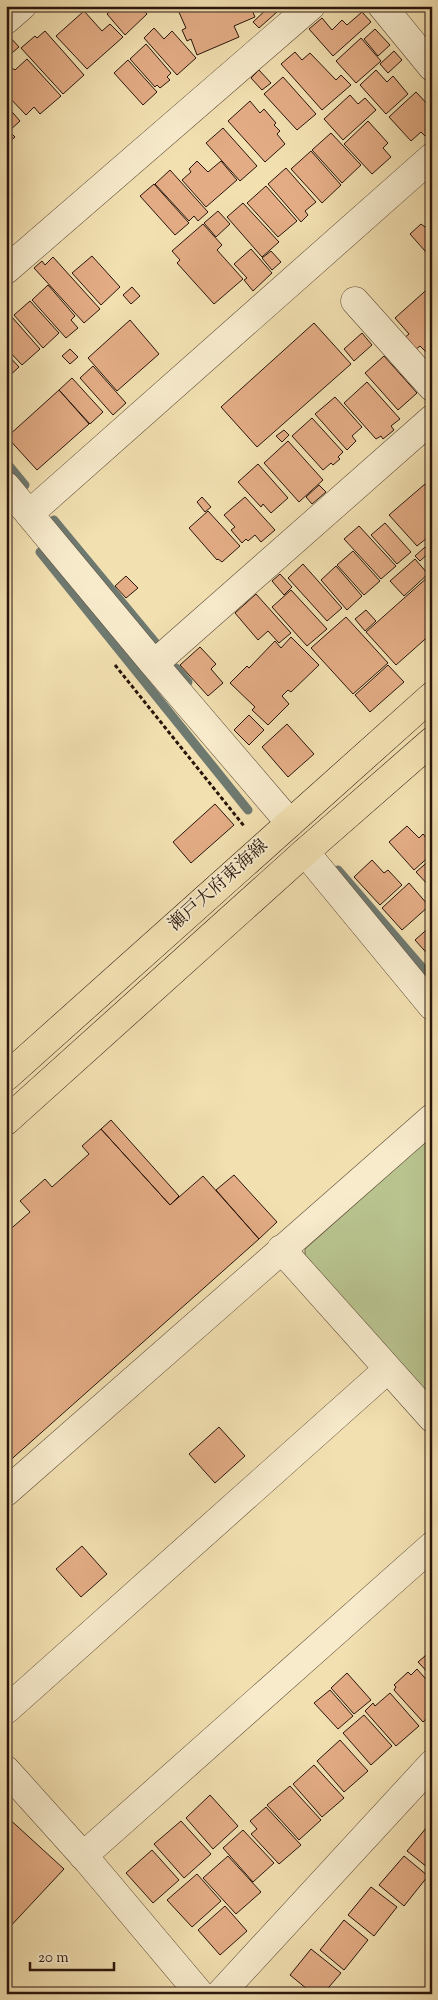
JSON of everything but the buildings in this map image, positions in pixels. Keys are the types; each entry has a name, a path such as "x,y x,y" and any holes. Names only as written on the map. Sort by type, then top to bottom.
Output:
{"main road":[{"name":"瀬戸大府東海線","path":"6,1077 432,696"},
{"name":"瀬戸大府東海線","path":"6,1121 305,852 432,741"}],"street":[{"path":"6,20 22,6"},
{"path":"6,270 311,6"},
{"path":"382,6 432,67"},
{"path":"29,514 432,157"},
{"path":"355,301 432,387"},
{"path":"154,664 432,419"},
{"path":"6,486 154,664 290,823"},
{"path":"305,852 432,1006"},
{"path":"6,1492 432,1118"},
{"path":"281,1249 432,1418"},
{"path":"6,1710 388,1369"},
{"path":"83,1856 432,1546"},
{"path":"220,1994 432,1764"},
{"path":"6,1770 83,1856 200,1994"}],"green space":[{"path":"432,1136 432,1406 305,1263 305,1249"}],"waterway":[{"path":"6,462 25,485"},
{"path":"54,520 155,642"},
{"path":"40,552 248,810"},
{"path":"176,668 188,682"},
{"path":"338,870 432,979"}]}
